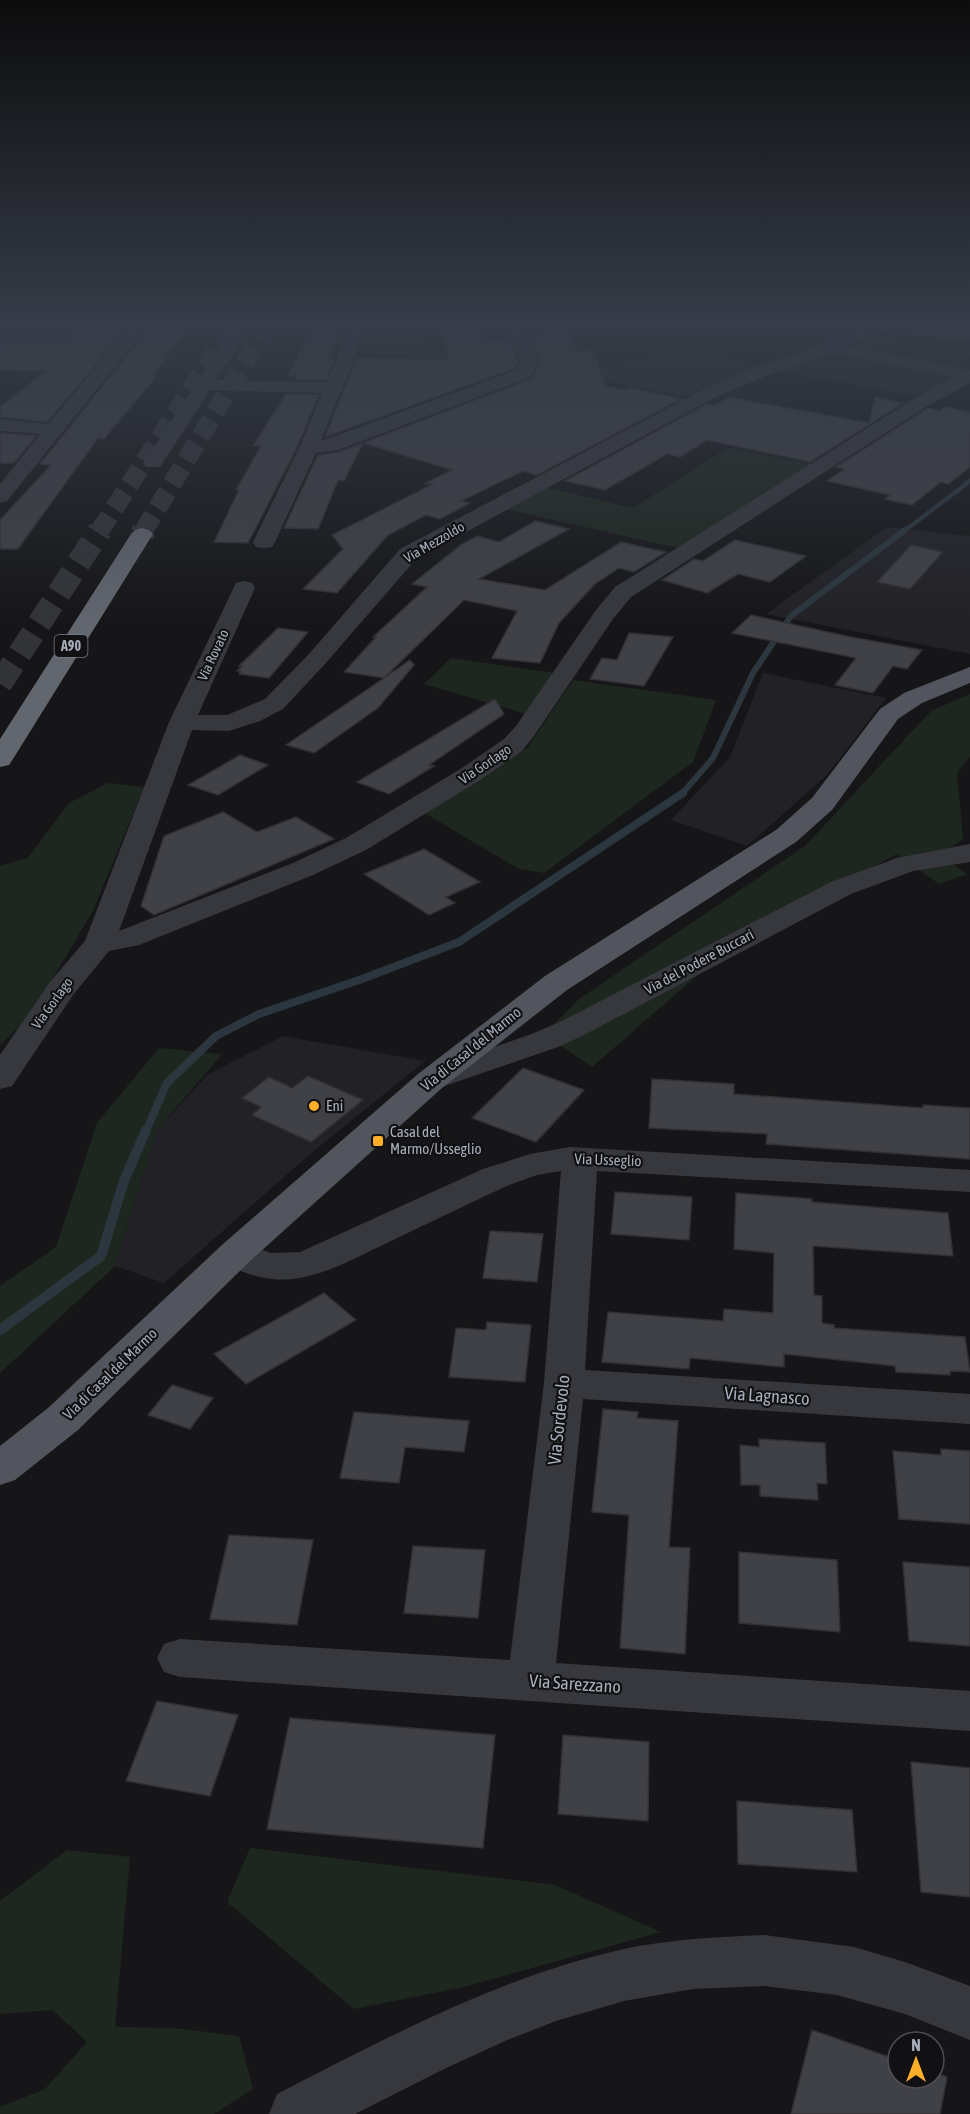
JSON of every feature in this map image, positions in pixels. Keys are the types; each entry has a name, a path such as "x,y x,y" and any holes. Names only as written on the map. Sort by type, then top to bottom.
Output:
{"highway":[{"name":"A90","path":"0,759 142,534"}],"main road":[{"name":"Via di Casal del Marmo","path":"0,1469 63,1419 236,1253 430,1081 556,983 786,836 822,804 889,714 913,698 970,674"}],"street":[{"path":"0,425 53,430"},
{"path":"0,497 57,425"},
{"path":"153,463 179,425"},
{"path":"264,542 318,425"},
{"path":"309,448 331,446 388,425"},
{"name":"Via Mezzoldo","path":"182,722 229,723 251,717 273,704 317,659 408,554 651,425"},
{"name":"Via Gorlago","path":"0,1079 61,989 99,943 128,939 303,869 356,844 471,774 520,739 604,615 623,592 886,425"},
{"name":"Via Rovato","path":"182,722 244,588"},
{"path":"99,943 182,722"},
{"name":"Via del Podere Buccari","path":"430,1081 546,1040 573,1028 842,888 907,864 970,853"},
{"name":"Via Usseglio","path":"236,1253 264,1266 285,1269 300,1267 496,1177 546,1162 580,1158 970,1181"},
{"name":"Via Sordevolo","path":"531,1681 564,1383 580,1158"},
{"name":"Via Lagnasco","path":"564,1383 970,1409"},
{"name":"Via Sarezzano","path":"180,1658 970,1711"},
{"path":"297,2114 438,2041 523,2005 607,1979 659,1969 744,1962 826,1967 882,1979 970,2013"}],"shaded area":[{"path":"728,448 813,464 678,548 505,509 545,487 633,508"},
{"path":"887,527 970,536 970,654 766,614"},
{"path":"451,658 555,673 526,714 424,684"},
{"path":"763,673 886,698 827,775 747,846 671,820 730,757"},
{"path":"573,680 716,700 693,762 544,873 519,869 421,811 528,747"},
{"path":"970,694 970,757 957,773 963,839 940,855 967,874 939,884 897,854 772,920 700,973 592,1067 544,1034 579,999 805,846 931,711"},
{"path":"108,783 144,787 93,911 30,1016 0,1045 0,866 28,858 69,803"},
{"path":"283,1036 425,1061 309,1155 164,1283 115,1266 157,1130 207,1075"},
{"path":"159,1048 222,1054 157,1130 115,1266 0,1373 0,1286 56,1247 97,1123"},
{"path":"250,1848 555,1885 661,1932 464,1987 354,2009 227,1902"},
{"path":"67,1850 130,1857 115,2027 175,2028 239,2036 253,2089 214,2114 0,2114 0,2107 45,2089 87,2042 53,2010 0,2014 0,1901"}],"building":[{"path":"72,425 116,425 104,439 98,438 18,549 0,549 0,520 51,465 40,464"},
{"path":"267,425 306,425 248,543 214,542 239,490 236,490 261,446 253,446"},
{"path":"330,425 359,425 325,437"},
{"path":"411,425 632,425 537,475 523,471 461,501 470,503 440,519 426,515 388,535 337,593 303,589 343,549 332,535 433,484 424,484 452,470 363,443 344,481 338,480 318,529 284,528 318,455 339,452"},
{"path":"669,425 869,425 810,462 707,440 680,457 667,454 605,490 565,481"},
{"path":"902,425 970,425 970,467 948,484 941,482 912,505 885,499 890,495 827,481 845,469 836,467"},
{"path":"0,433 36,436 14,463 0,463"},
{"path":"535,521 569,529 479,579 545,590 621,542 666,552 634,572 619,568 595,584 559,623 540,663 492,658 517,611 464,600 384,678 344,672 376,637 373,637 427,587 412,584 462,544 478,536 499,542"},
{"path":"735,540 806,556 770,582 738,574 707,593 662,580 694,559 703,561"},
{"path":"911,545 943,552 910,589 877,582"},
{"path":"751,615 922,650 907,669 893,666 873,693 835,685 856,658 732,633"},
{"path":"278,628 308,632 269,678 239,674 241,671 237,671 242,666 239,666"},
{"path":"629,633 673,637 644,686 590,679 602,658 617,660"},
{"path":"410,660 414,665 378,708 314,753 286,745"},
{"path":"495,699 504,714 429,765 434,766 389,794 357,782"},
{"path":"240,755 268,765 218,795 188,785"},
{"path":"223,812 257,832 296,817 334,839 154,915 141,906 164,836"},
{"path":"424,849 480,882 446,897 455,903 429,915 364,874"},
{"path":"523,1068 584,1090 536,1142 472,1118"},
{"path":"308,1076 363,1100 311,1142 252,1115 261,1107 242,1098 269,1077 292,1088"},
{"path":"652,1079 734,1084 734,1094 923,1108 923,1105 970,1108 970,1159 766,1144 767,1134 649,1128"},
{"path":"615,1192 692,1197 689,1240 611,1234"},
{"path":"736,1193 812,1199 812,1202 948,1213 953,1256 813,1246 814,1295 822,1296 822,1323 834,1325 834,1328 965,1337 970,1372 950,1371 950,1375 896,1372 895,1366 784,1354 784,1367 690,1358 689,1369 602,1362 608,1312 723,1321 724,1309 773,1313 774,1253 734,1249"},
{"path":"490,1231 543,1234 537,1282 483,1278"},
{"path":"324,1293 356,1320 246,1384 214,1354"},
{"path":"487,1322 531,1325 525,1382 449,1377 456,1328 486,1330"},
{"path":"172,1385 213,1398 190,1429 148,1415"},
{"path":"603,1409 638,1412 637,1418 678,1421 669,1547 690,1548 685,1654 620,1648 629,1515 592,1512"},
{"path":"354,1412 469,1421 464,1452 405,1447 399,1483 340,1478"},
{"path":"759,1439 825,1443 827,1484 817,1483 818,1500 760,1496 760,1485 741,1485 740,1445 759,1447"},
{"path":"941,1449 970,1451 970,1524 899,1519 893,1451 941,1455"},
{"path":"229,1535 313,1540 297,1625 210,1619"},
{"path":"413,1546 485,1550 478,1618 404,1613"},
{"path":"739,1552 837,1560 840,1632 739,1623"},
{"path":"903,1562 970,1567 970,1646 909,1641"},
{"path":"157,1701 238,1715 210,1796 126,1781"},
{"path":"290,1718 495,1735 483,1848 267,1829"},
{"path":"563,1735 649,1742 648,1821 558,1814"},
{"path":"911,1762 970,1768 970,1897 921,1892"},
{"path":"737,1801 852,1810 857,1872 738,1864"},
{"path":"812,2030 886,2056 886,2090 945,2090 940,2114 791,2114"}],"waterway":[{"path":"903,532 970,481"},
{"path":"682,793 713,758 753,673 791,616 905,530"},
{"path":"146,1131 167,1083 216,1036 259,1014 362,979 459,942 682,793"},
{"path":"0,1330 101,1256 124,1181 146,1130"}],"tunnel":[{"path":"99,532 168,425"},
{"path":"143,532 208,425"},
{"path":"0,684 100,530"}],"place":[{"name":"Eni","path":"314,1106"},
{"name":"Casal del Marmo/Usseglio","path":"378,1141"}]}
